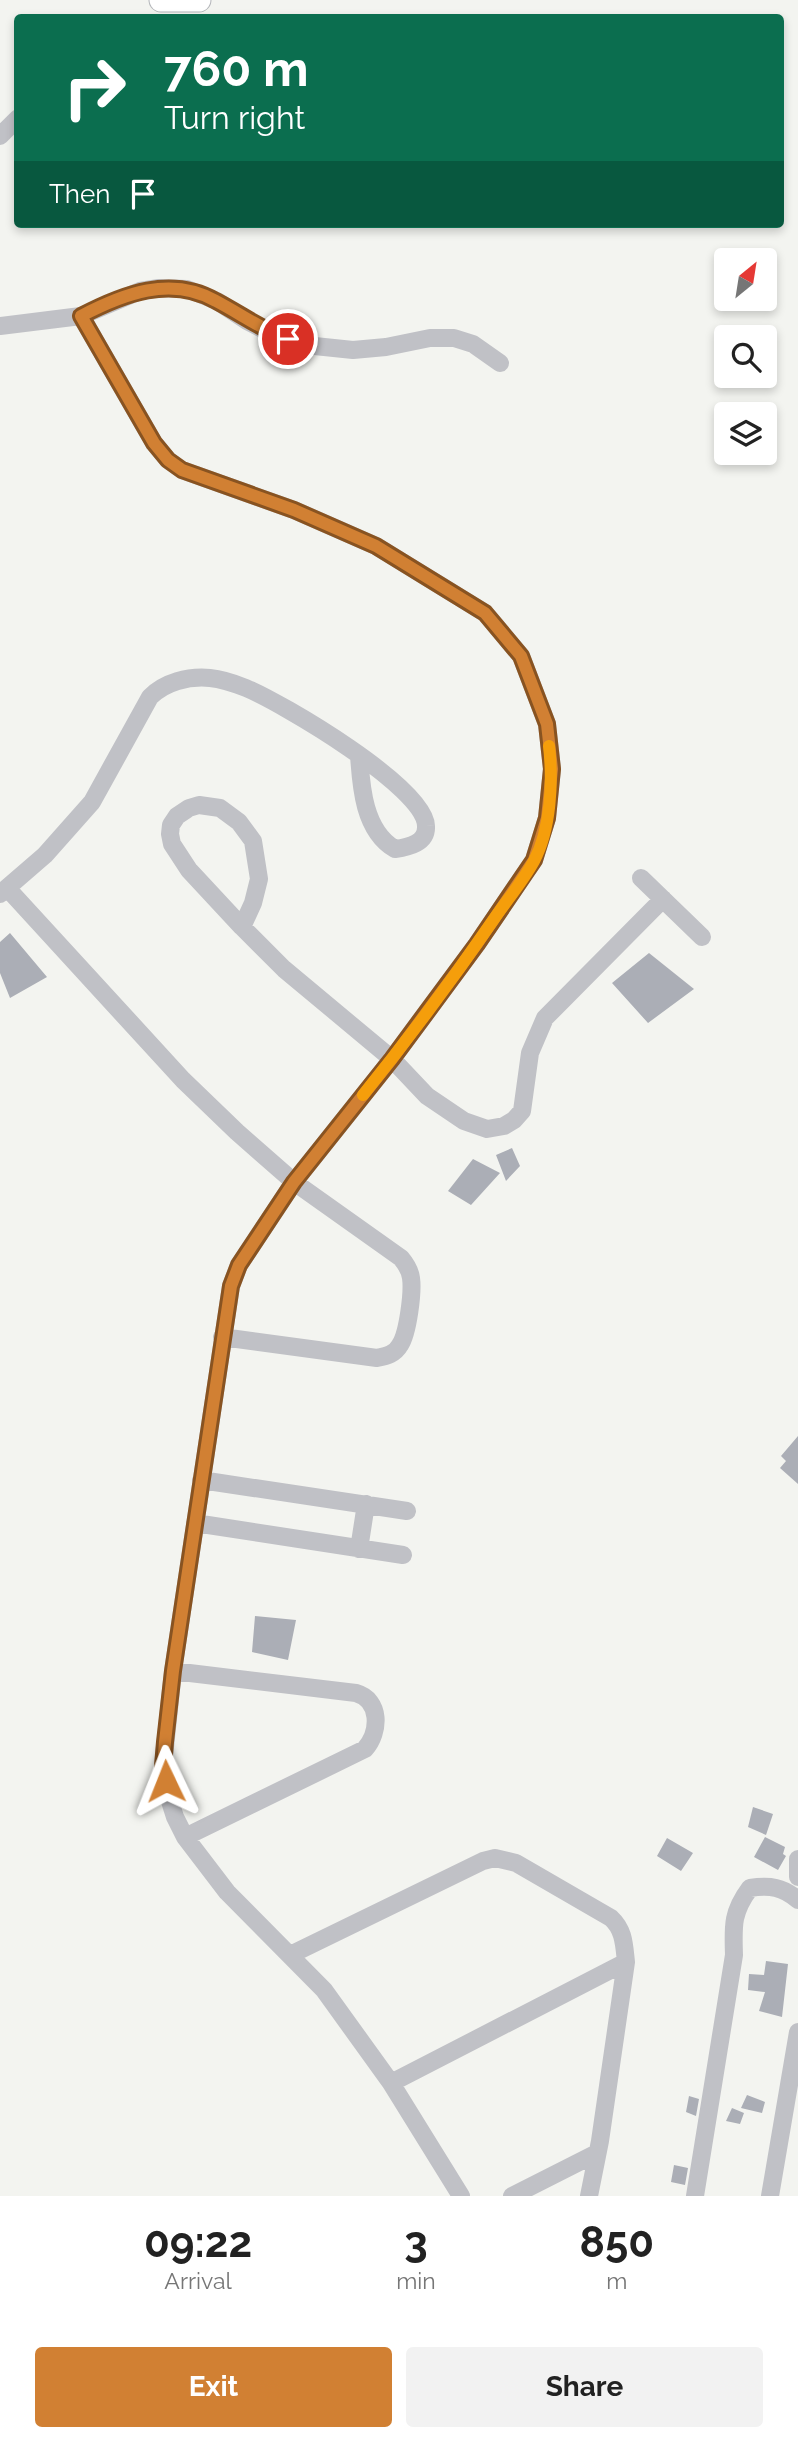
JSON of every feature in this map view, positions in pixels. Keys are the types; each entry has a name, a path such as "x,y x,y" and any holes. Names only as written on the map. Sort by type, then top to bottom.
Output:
{"main road":[{"path":"162,0 199,0"}],"street":[{"path":"0,136 14,122"},
{"path":"0,326 81,316 140,291 159,288 187,289 217,301 272,334 304,345 353,350 386,347 430,338 454,338 473,344 500,363"},
{"path":"81,316 154,443 168,460 195,475 294,510 376,546 485,613 521,656 547,724 552,769 547,818 534,860 477,944 392,1059 294,1182 239,1265 231,1286 173,1671 163,1766 175,1817 185,1837 227,1892 324,1990 391,2083 461,2196"},
{"path":"222,1337 377,1358 390,1355 401,1344 405,1332 411,1289 408,1266 401,1258 294,1182 237,1132 183,1080 4,891 45,855 92,802 150,697 159,688 172,683 211,678 246,688 335,738 359,755 382,773 420,809 427,824 424,837 418,843 396,849 379,836 367,810 361,785 359,755"},
{"path":"242,927 253,903 259,879 253,841 239,822 220,808 189,808 177,816 170,834 172,844 189,870 242,927 284,969 392,1059 426,1096 464,1121 487,1129 504,1126 522,1111 530,1053 545,1018 663,900"},
{"path":"641,878 702,937"},
{"path":"201,1480 407,1511"},
{"path":"359,1549 366,1504"},
{"path":"195,1523 403,1555"},
{"path":"173,1671 356,1693 370,1701 375,1714 375,1735 365,1749 185,1837"},
{"path":"290,1955 483,1861 495,1858 516,1863 611,1918 620,1926 626,1962 589,2196"},
{"path":"798,1859 798,1877"},
{"path":"695,2196 734,1955 733,1930 737,1905 750,1888 766,1885 787,1891 798,1900"},
{"path":"391,2083 626,1962"},
{"path":"770,2196 798,2032"},
{"path":"512,2196 597,2153"}],"building":[{"path":"10,933 47,977 10,998 0,973 0,942"},
{"path":"649,953 694,989 648,1023 612,983"},
{"path":"512,1148 520,1166 506,1181 496,1155"},
{"path":"473,1159 500,1173 471,1205 448,1191"},
{"path":"798,1436 798,1484 780,1468 786,1461 781,1456"},
{"path":"255,1616 296,1620 288,1660 252,1652"},
{"path":"753,1807 773,1814 766,1835 748,1827"},
{"path":"765,1837 785,1847 783,1854 786,1856 778,1870 754,1857"},
{"path":"667,1838 693,1853 681,1871 657,1856"},
{"path":"766,1961 788,1964 782,2017 759,2011 765,1992 748,1990 749,1974 764,1975"},
{"path":"747,2095 765,2102 762,2113 741,2108"},
{"path":"689,2096 699,2099 696,2116 686,2112"},
{"path":"732,2108 744,2113 740,2124 726,2121"},
{"path":"674,2165 688,2168 685,2185 671,2182"}],"slow traffic":[{"path":"363,1095 477,944 534,860 551,796 549,746"}],"route":[{"path":"166,1781 163,1766 173,1671 226,1307 239,1265 294,1182 392,1059 477,944 534,860 551,796 552,769 547,724 521,656 485,613 376,546 294,510 182,470 168,460 154,443 81,316 140,291 159,288 187,289 201,293 247,321 288,339"}]}
